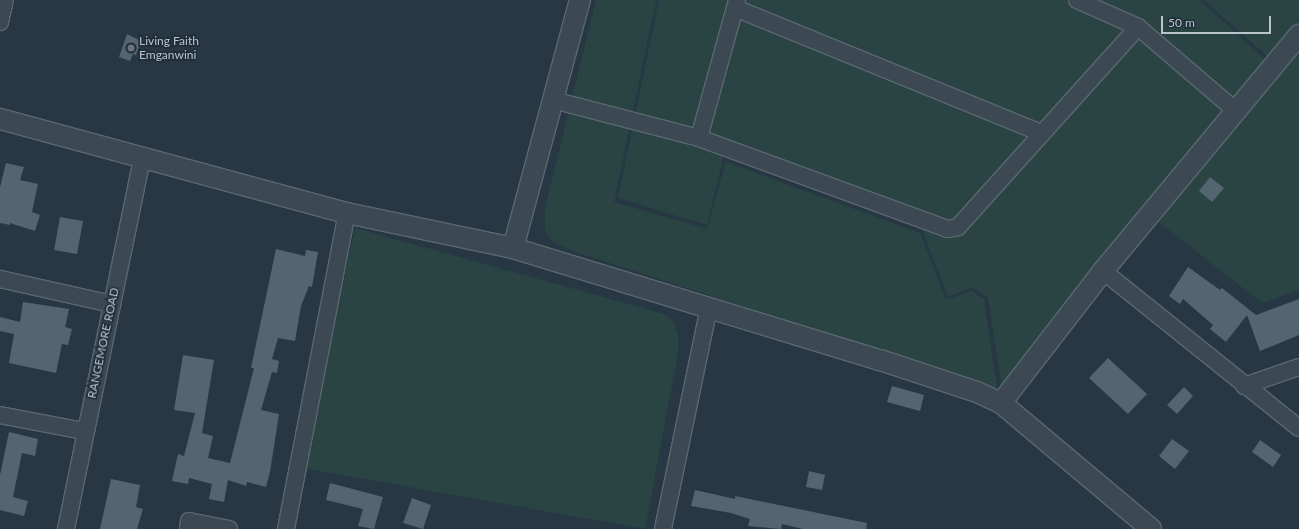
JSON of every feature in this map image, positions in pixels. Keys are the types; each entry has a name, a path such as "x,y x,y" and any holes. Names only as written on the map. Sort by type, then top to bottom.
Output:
{"street":[{"path":"0,22 5,0"},
{"path":"513,248 580,0"},
{"path":"1077,0 1138,27 1236,110"},
{"path":"699,138 736,4 1042,133"},
{"path":"553,100 699,138 947,229 958,227 1138,27"},
{"path":"1001,403 1103,271 1299,35"},
{"path":"0,119 347,213 513,248 710,307 977,392 1001,403 1151,529"},
{"name":"RANGEMORE ROAD","path":"66,529 84,431 142,158"},
{"path":"286,529 347,213"},
{"path":"1103,271 1244,386 1299,428"},
{"path":"0,279 112,304"},
{"path":"663,529 710,307"},
{"path":"1244,386 1299,367"},
{"path":"0,415 84,431"},
{"path":"188,529 189,521 229,529"}],"green space":[{"path":"596,0 656,0 614,202 707,229 726,162 920,233 946,300 972,291 984,299 997,389 573,251 553,242 545,231 545,208"},
{"path":"659,0 1199,0 1266,60 1002,389 988,297 971,287 948,297 915,211 727,142 707,225 618,198"},
{"path":"1204,0 1299,0 1299,290 1262,303 1155,219 1282,69"},
{"path":"355,228 664,314 673,321 678,336 678,352 645,529 303,468"}],"building":[{"name":"Living Faith Emganwini","path":"127,34 141,41 136,55 133,54 130,61 119,57"},
{"path":"6,163 24,167 20,180 38,184 32,212 40,215 35,231 10,223 10,225 0,223 0,187"},
{"path":"1210,177 1224,188 1212,202 1199,191"},
{"path":"60,217 83,221 77,254 54,250"},
{"path":"276,249 305,256 306,250 318,252 312,287 309,286 301,306 295,341 278,338 272,359 279,361 277,373 272,372 261,410 279,414 270,472 266,487 247,482 246,486 228,480 224,502 209,499 212,484 189,478 188,484 172,481 178,454 184,456 195,413 174,410 183,355 214,360 202,433 213,436 208,458 230,463 254,368 251,368"},
{"path":"1188,267 1220,290 1222,288 1256,315 1299,299 1299,335 1260,351 1247,315 1226,342 1210,329 1213,325 1183,299 1180,304 1169,296"},
{"path":"23,302 69,309 65,327 72,329 68,345 62,344 56,373 9,363 14,334 0,331 0,317 20,322"},
{"path":"1108,358 1147,394 1128,414 1089,378"},
{"path":"892,386 924,395 920,411 887,402"},
{"path":"1184,387 1193,396 1177,414 1167,405"},
{"path":"9,432 38,439 35,456 22,453 13,497 28,501 24,516 0,510 0,475"},
{"path":"1172,439 1189,451 1175,469 1159,456"},
{"path":"1260,440 1281,455 1273,467 1252,452"},
{"path":"809,471 825,475 822,490 806,487"},
{"path":"111,479 140,485 136,507 143,509 137,529 100,529"},
{"path":"330,483 383,497 374,529 358,526 363,509 326,500"},
{"path":"695,490 735,499 735,496 867,523 866,529 803,529 782,524 781,529 748,526 750,519 731,513 691,506"},
{"path":"412,498 431,505 423,529 403,523"}],"place":[{"name":"Living Faith Emganwini","path":"131,48"}]}
